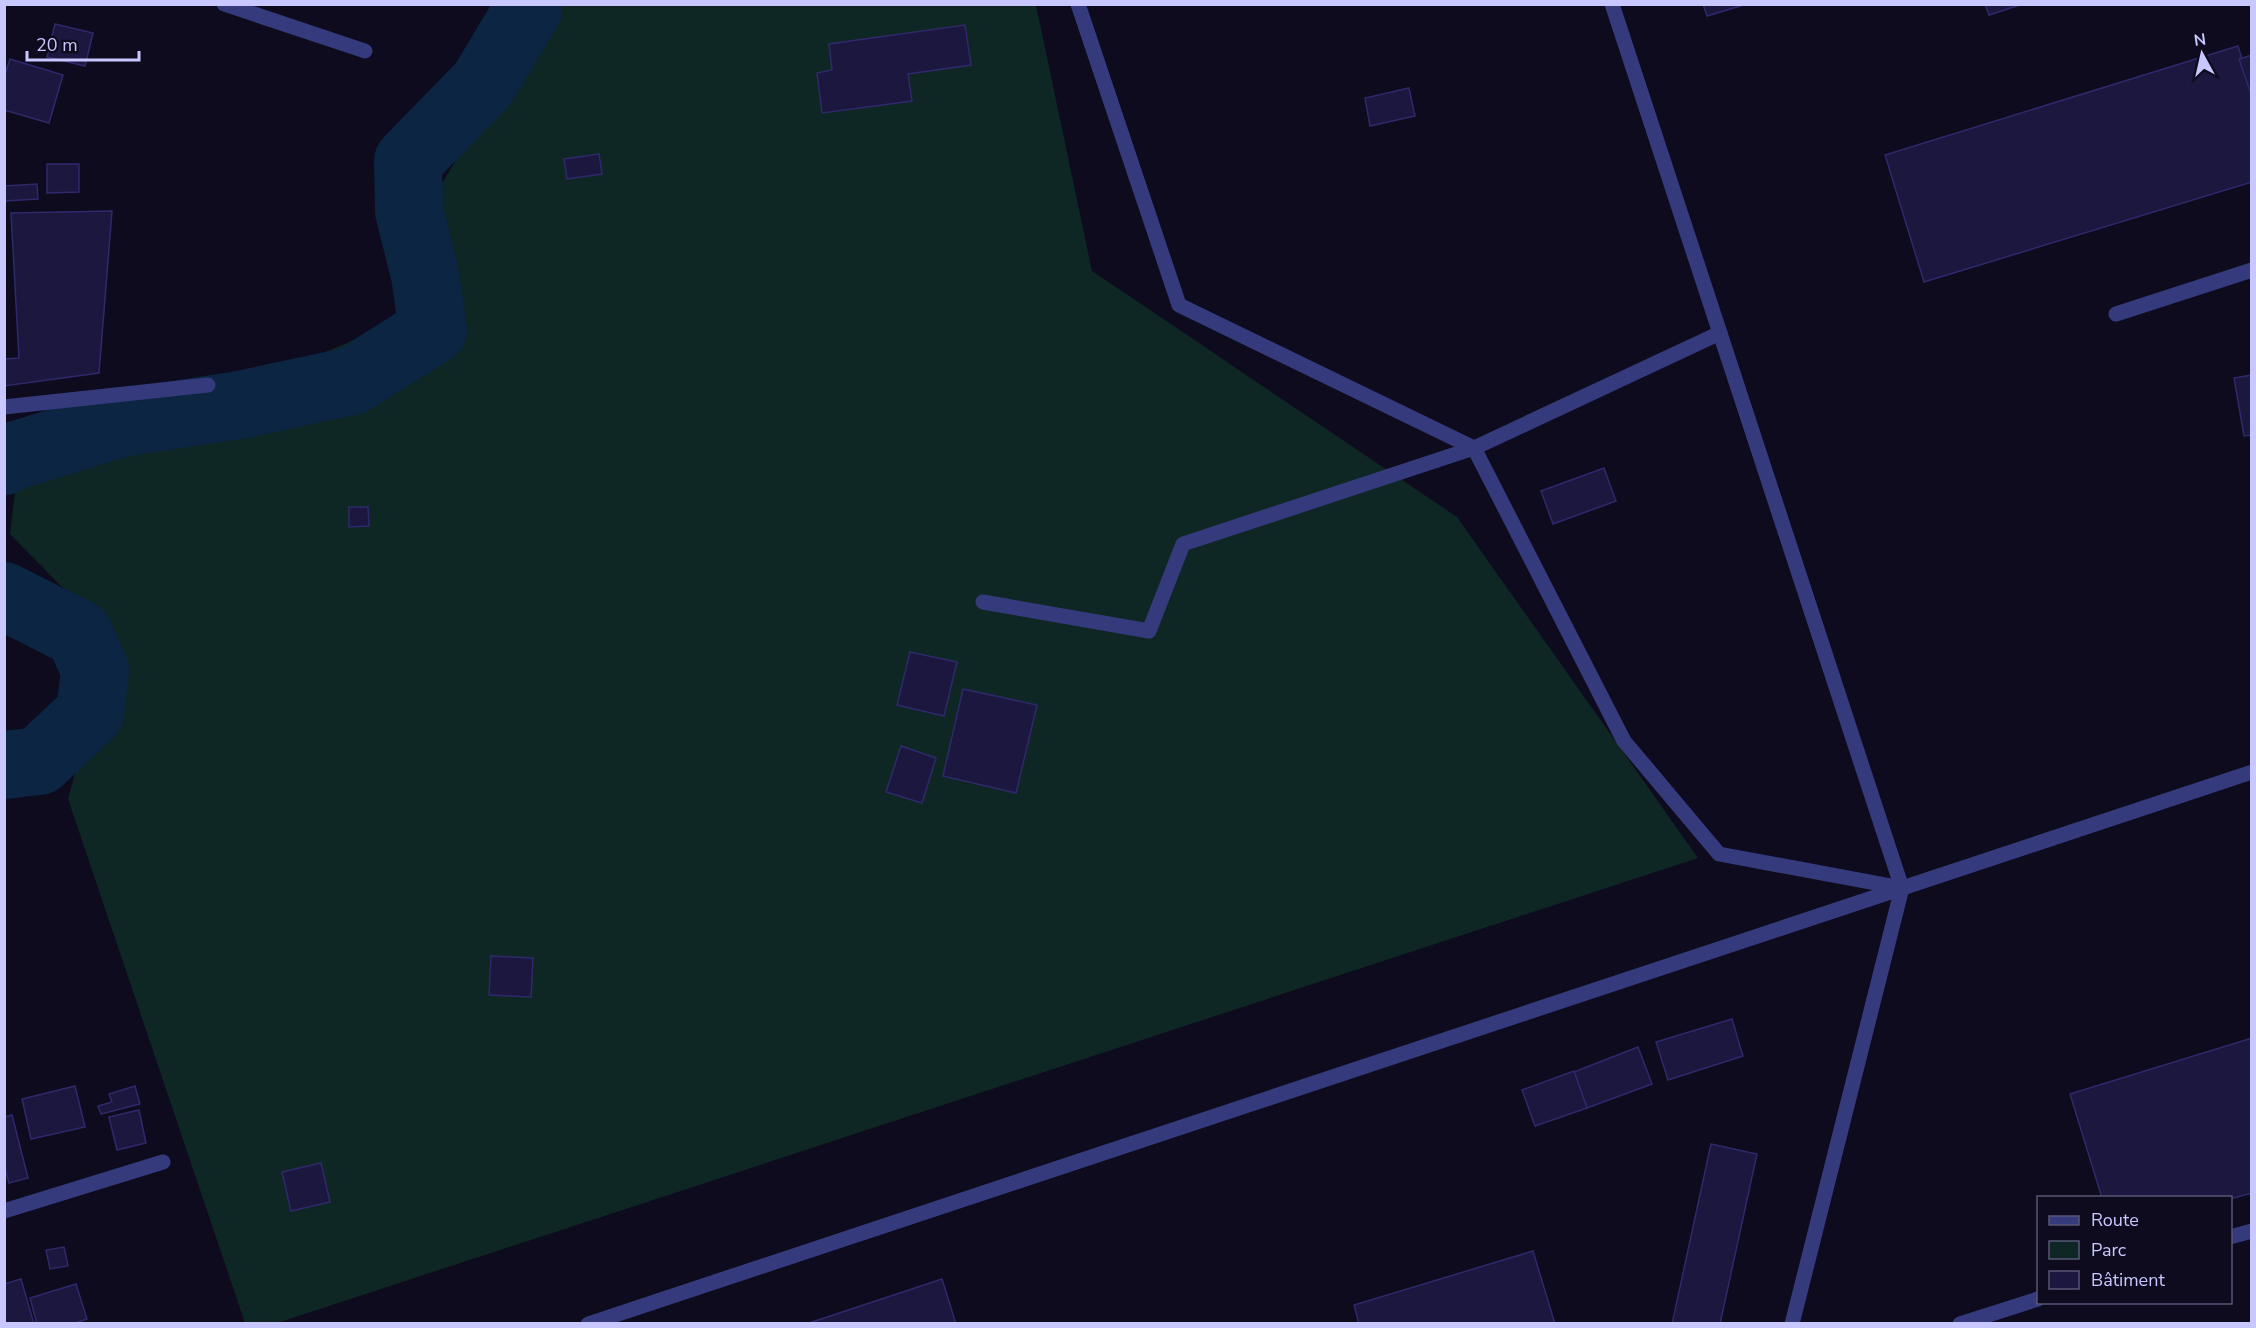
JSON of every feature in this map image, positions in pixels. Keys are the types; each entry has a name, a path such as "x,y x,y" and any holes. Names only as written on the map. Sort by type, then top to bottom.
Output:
{"street":[{"path":"224,4 365,51"},
{"path":"1078,4 1179,305 1474,448 1624,741 1719,854 1902,888"},
{"path":"1612,4 1902,888 1792,1323"},
{"path":"2116,314 2252,270"},
{"path":"983,602 1149,631 1183,544 1474,448 1720,333"},
{"path":"4,407 208,385"},
{"path":"588,1323 2252,772"},
{"path":"4,1211 163,1162"},
{"path":"2232,1236 2252,1231"},
{"path":"1960,1323 2037,1299"}],"green space":[{"path":"544,5 1036,5 1092,271 1457,517 1698,858 277,1323 245,1323 68,799 112,638 10,534 16,483 127,433 396,323 430,204 545,9"}],"building":[{"path":"1703,4 1747,4 1707,16"},
{"path":"1985,4 2023,4 1989,15"},
{"path":"55,24 93,33 85,66 47,57"},
{"path":"965,25 971,65 908,74 912,101 822,113 817,73 832,70 829,44"},
{"path":"2238,46 2252,91 2252,182 1924,282 1885,155"},
{"path":"2252,55 2252,97 2239,59"},
{"path":"10,59 63,75 49,123 4,110 4,78"},
{"path":"1409,88 1415,116 1370,126 1365,98"},
{"path":"599,154 602,174 567,179 564,159"},
{"path":"47,164 79,164 79,192 47,193"},
{"path":"37,184 38,199 4,201 4,186"},
{"path":"112,211 99,373 4,386 4,359 19,358 11,213"},
{"path":"2252,375 2252,435 2244,436 2234,378"},
{"path":"1604,468 1616,501 1553,524 1541,491"},
{"path":"349,507 368,507 369,526 349,527"},
{"path":"910,652 957,662 944,716 897,705"},
{"path":"963,689 1037,705 1016,793 943,776"},
{"path":"901,746 936,758 922,803 886,792"},
{"path":"491,956 533,958 531,997 489,995"},
{"path":"1732,1019 1743,1056 1668,1080 1656,1042"},
{"path":"2252,1038 2252,1193 2232,1198 2232,1196 2101,1196 2070,1094"},
{"path":"1638,1047 1652,1084 1587,1108 1574,1072"},
{"path":"1574,1071 1587,1108 1535,1126 1522,1090"},
{"path":"75,1086 85,1127 31,1139 22,1099"},
{"path":"135,1086 140,1104 101,1114 98,1106 112,1102 109,1094"},
{"path":"139,1110 146,1143 117,1150 109,1117"},
{"path":"12,1115 28,1178 9,1183 4,1165 4,1117"},
{"path":"1711,1144 1757,1154 1720,1324 1672,1324"},
{"path":"321,1163 330,1202 291,1211 282,1172"},
{"path":"64,1247 68,1266 50,1269 46,1250"},
{"path":"1533,1251 1555,1324 1359,1324 1354,1305"},
{"path":"21,1279 34,1324 4,1324 4,1284"},
{"path":"942,1279 956,1324 806,1324"},
{"path":"76,1284 87,1319 72,1324 37,1324 30,1298"}],"waterway":[{"path":"4,461 7,458 121,423 239,405 352,381 433,330 425,275 409,211 408,161 483,84 528,9 528,4"},
{"path":"4,596 79,634 95,670 90,713 39,761 4,765"}]}
